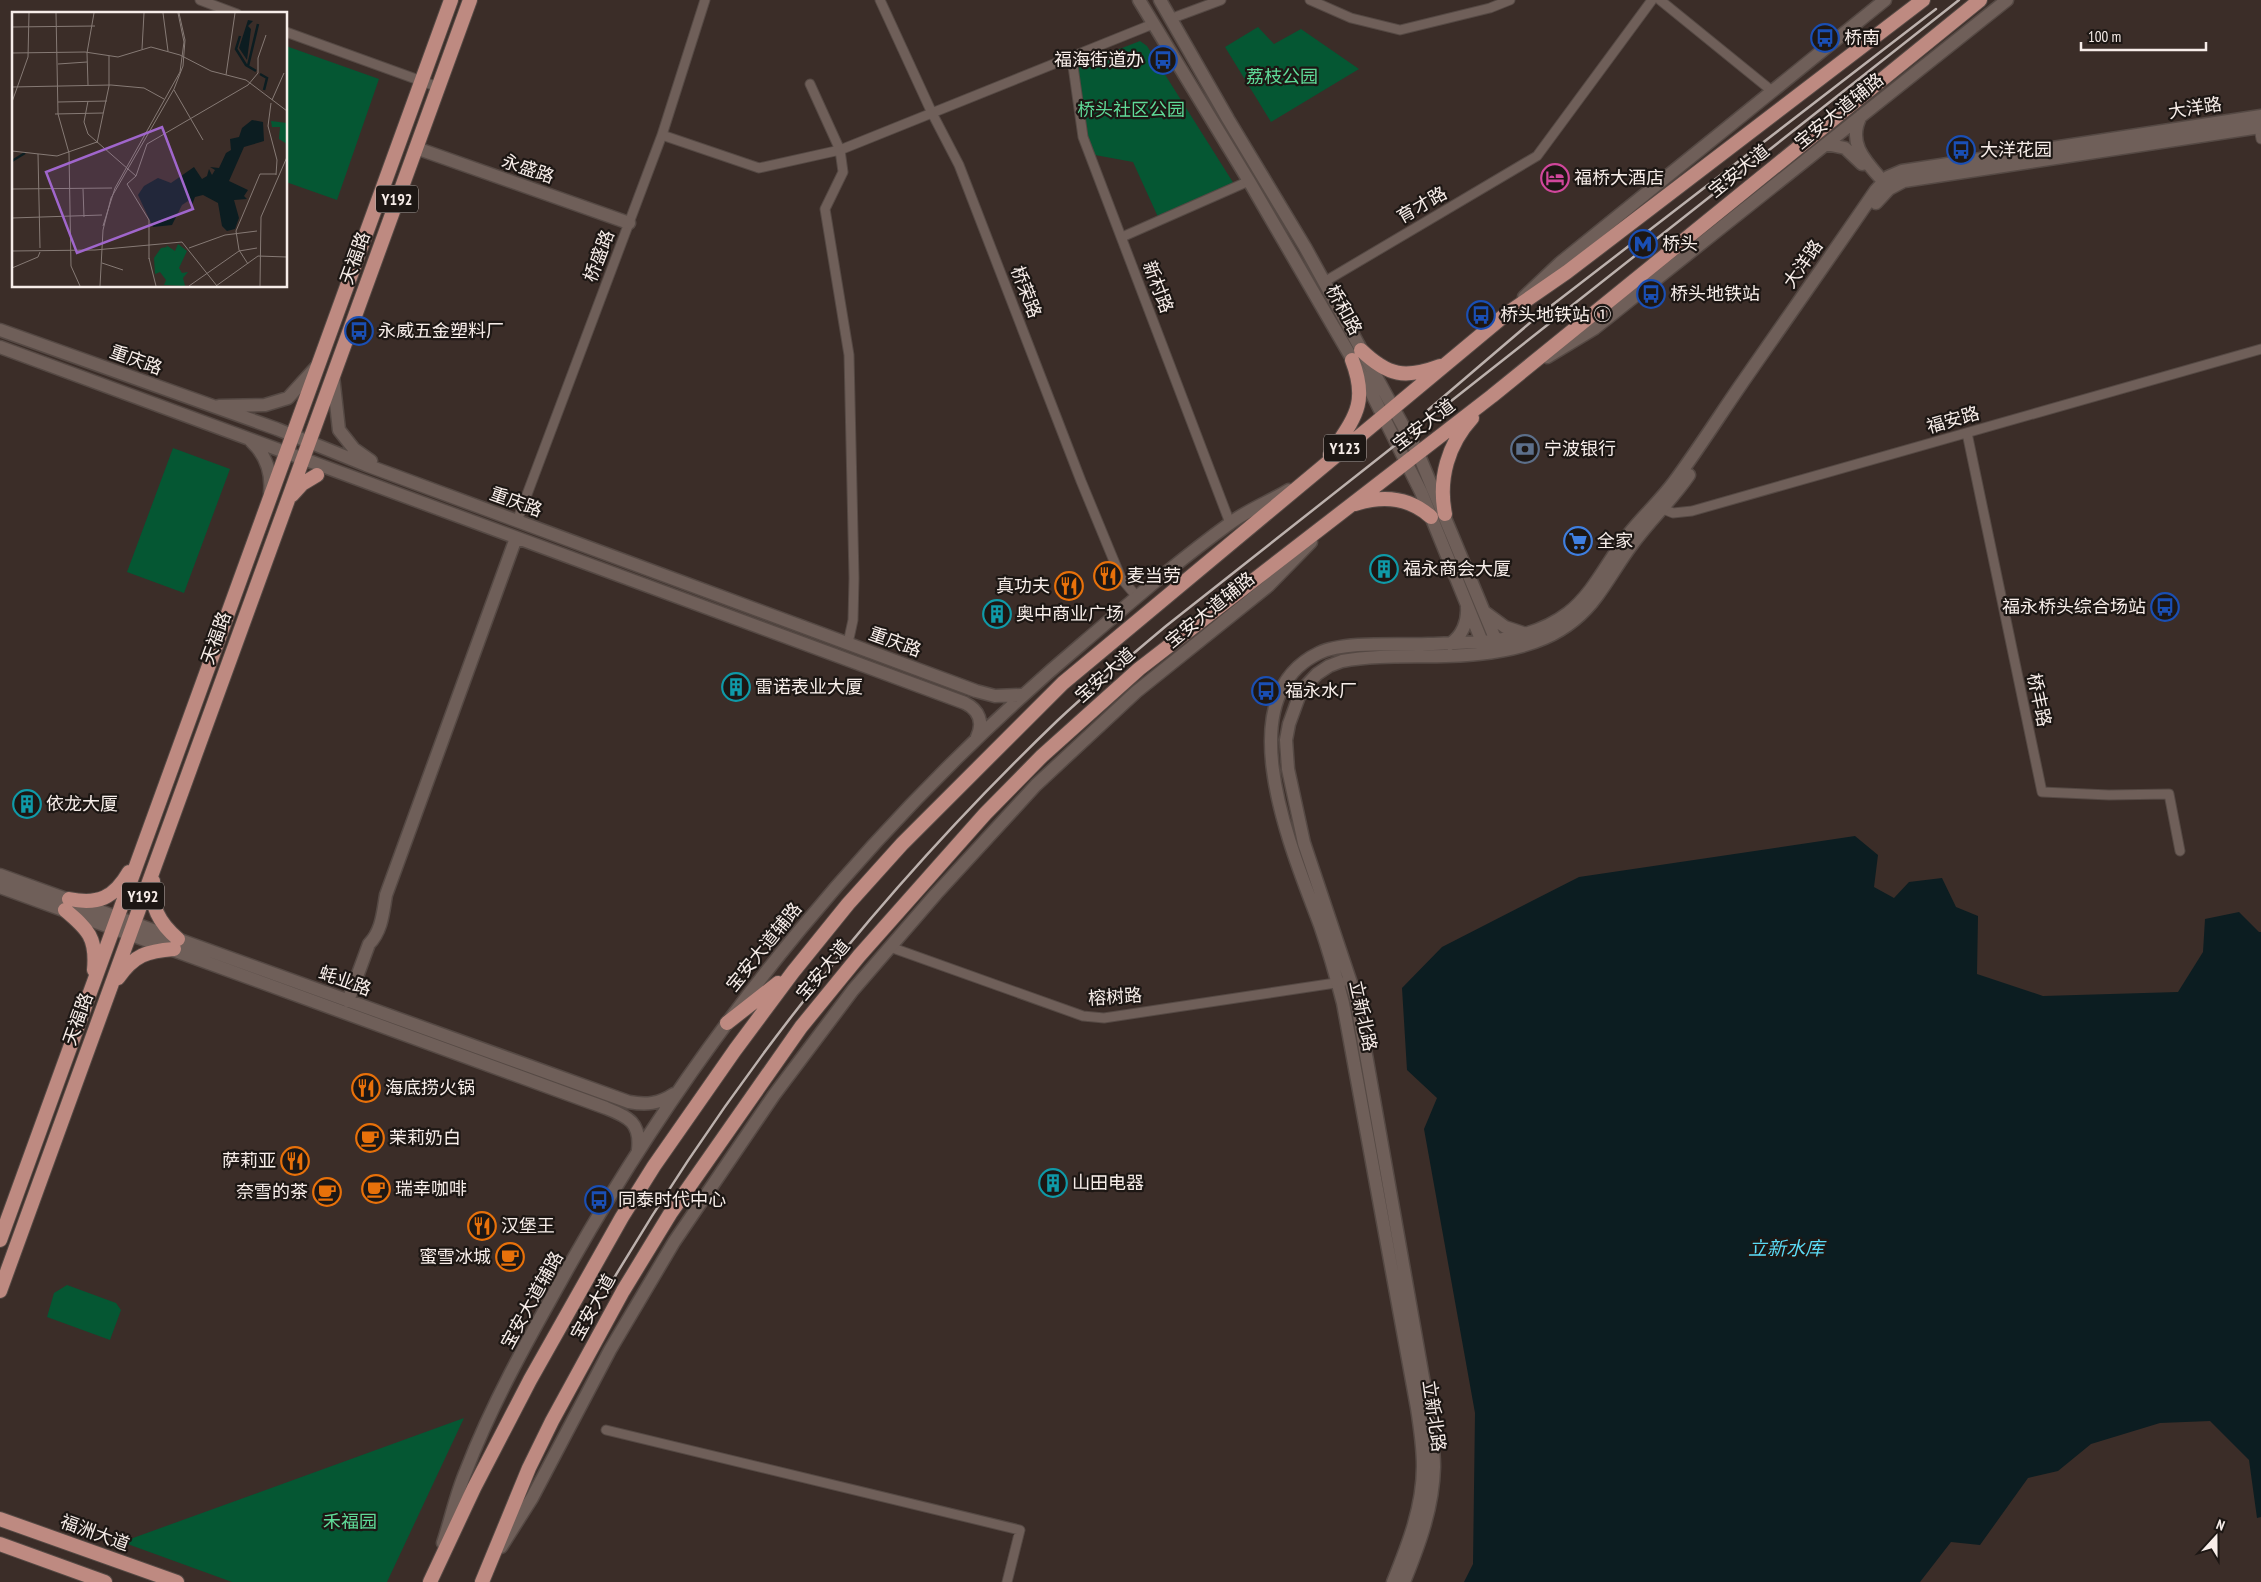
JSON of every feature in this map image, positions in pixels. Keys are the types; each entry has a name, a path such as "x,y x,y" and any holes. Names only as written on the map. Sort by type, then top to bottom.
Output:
{"main road":[{"name":"天福路","path":"0,1240 270,498 285,452 320,363 451,0"},
{"name":"天福路","path":"0,1290 470,0"},
{"name":"桥和路","path":"1139,0 1357,355 1389,412 1412,457 1498,645"},
{"name":"桥和路","path":"1160,0 1324,282 1357,355"},
{"path":"1505,315 1560,262 1885,0"},
{"name":"宝安大道","path":"431,1581 474,1488 530,1380 622,1216 687,1118 793,972 848,904 902,844 1049,697 1320,468 1505,315 1567,272 1923,0"},
{"name":"宝安大道","path":"484,1582 529,1468 623,1291 670,1214 801,1027 938,865 1042,756 1139,669 1492,396 1980,0"},
{"name":"宝安大道辅路","path":"1522,371 1595,328 2007,0"},
{"path":"1861,116 1856,129 1856,142 1861,154 1884,187"},
{"name":"大洋路","path":"1498,645 1544,640 1564,629 1578,618 1598,595 1674,482 1891,175 1902,171 2260,125"},
{"path":"1826,144 1841,146 1849,150 1884,187"},
{"name":"永盛路","path":"416,148 629,223"},
{"name":"重庆路","path":"0,330 292,434 388,473 984,693 1006,696 1021,695"},
{"name":"重庆路","path":"0,347 971,706 980,718 980,731 977,737"},
{"path":"1357,355 1400,374 1421,372 1448,363"},
{"path":"1320,468 1353,418 1360,400 1357,355"},
{"path":"214,407 265,405 288,398 320,363"},
{"path":"332,375 339,430 354,449 388,473"},
{"path":"1349,506 1365,501 1393,499 1413,504 1438,516 1443,482 1451,450 1464,426 1492,396"},
{"name":"Y192","path":"245,437 263,454 267,462 270,478 270,498"},
{"path":"287,502 302,484 317,475 328,473 354,478"},
{"name":"宝安大道辅路","path":"431,1581 462,1480 500,1395 554,1294 638,1150 727,1023 777,958 832,892 915,800 1021,695 1137,597 1230,522 1306,480"},
{"name":"大洋路","path":"1498,645 1550,624 1574,608 1589,590 1627,535 1658,507"},
{"name":"桥和路","path":"1438,516 1467,605 1485,647"},
{"name":"宝安大道辅路","path":"489,1566 532,1498 610,1350 674,1242 774,1095 853,990 890,946 1036,785 1124,702 1268,586 1332,519"},
{"path":"348,1000 369,944 375,938 382,918 386,894 516,538"},
{"path":"1450,644 1463,629 1467,615 1467,605"},
{"path":"1483,609 1500,625 1514,631 1526,633"},
{"name":"立新北路","path":"1393,1582 1415,1522 1422,1486 1423,1450 1412,1379 1338,983 1319,924 1288,842 1279,803 1271,753 1271,730 1274,711 1291,676 1305,662 1321,652 1340,648 1450,644 1485,647"},
{"name":"立新北路","path":"1404,1582 1419,1546 1433,1488 1433,1449 1371,1078 1352,980 1304,843 1293,800 1286,753 1286,740 1292,713 1302,691 1311,679 1323,669 1342,661 1498,645"},
{"path":"906,681 912,667"},
{"path":"67,905 101,900 109,895 125,880 142,850"},
{"path":"106,998 128,964 144,954 176,944 159,919 154,906 152,883 158,854"},
{"name":"蚝业路","path":"0,875 67,905 176,944 620,1113 635,1124 639,1133 638,1150"},
{"name":"蚝业路","path":"0,886 67,905"},
{"path":"67,905 93,939 95,954 91,990"},
{"name":"蚝业路","path":"176,944 348,1000 629,1102 649,1104 661,1102 678,1091"},
{"path":"727,1023 793,972"},
{"name":"福洲大道","path":"0,1519 177,1582"},
{"path":"0,1544 105,1582"}],"street":[{"path":"200,0 232,12"},
{"name":"桥盛路","path":"517,521 662,135 705,0"},
{"name":"桥荣路","path":"880,0 932,113 959,166 1121,578 1137,597"},
{"path":"1170,19 1221,0"},
{"path":"1310,0 1351,18 1400,30 1490,8 1510,0"},
{"name":"育才路","path":"1324,282 1537,156 1652,0"},
{"path":"1660,0 1772,91"},
{"path":"662,135 759,168 840,150 1072,59 1153,24"},
{"path":"288,33 438,87"},
{"name":"新村路","path":"1072,59 1083,137 1230,522"},
{"path":"810,84 840,150 843,172 825,210 849,355 854,578 853,620 848,643"},
{"path":"1122,237 1249,180"},
{"name":"福安路","path":"1658,507 1678,514 1692,511 2261,349"},
{"name":"桥丰路","path":"1967,433 2042,792 2109,795 2169,794 2180,851"},
{"name":"榕树路","path":"890,946 1083,1016 1104,1018 1352,980"},
{"path":"606,1430 1020,1530 1007,1582"}],"green space":[{"name":"荔枝公园","path":"1258,27 1274,44 1301,29 1359,69 1271,122 1225,47"},
{"name":"桥头社区公园","path":"1140,41 1147,46 1234,184 1158,217 1133,162 1095,155 1090,149 1083,127 1079,100 1076,66"},
{"path":"288,47 379,79 337,200 288,183"},
{"path":"173,448 230,469 184,593 127,572"},
{"path":"67,1285 116,1303 121,1310 110,1340 47,1317 54,1293"},
{"name":"禾福园","path":"464,1418 387,1582 232,1582 122,1542"}],"water":[{"name":"立新水库","path":"1855,836 1878,855 1874,887 1894,898 1909,882 1942,878 1956,907 1978,916 1977,974 2043,996 2178,992 2203,952 2205,919 2239,912 2261,932 2261,1517 2257,1518 2249,1460 2210,1421 2160,1423 2091,1444 2058,1471 2028,1478 1980,1545 1951,1542 1920,1582 1464,1582 1473,1564 1475,1413 1424,1129 1437,1098 1407,1070 1402,988 1442,947 1579,877"}],"railway":[{"path":"607,1290 654,1212 704,1136 812,990 930,852 992,785 1057,721 1166,626 1959,0"},
{"path":"1428,410 1538,316 1936,9"}],"place":[{"name":"桥南","path":"1825,38"},
{"name":"福海街道办","path":"1163,60"},
{"name":"大洋花园","path":"1961,150"},
{"name":"福桥大酒店","path":"1555,178"},
{"name":"桥头","path":"1643,244"},
{"name":"桥头地铁站","path":"1651,294"},
{"name":"桥头地铁站 ①","path":"1481,315"},
{"name":"永威五金塑料厂","path":"359,331"},
{"name":"宁波银行","path":"1525,449"},
{"name":"全家","path":"1578,541"},
{"name":"福永商会大厦","path":"1384,569"},
{"name":"麦当劳","path":"1108,576"},
{"name":"真功夫","path":"1069,586"},
{"name":"福永桥头综合场站","path":"2165,607"},
{"name":"奥中商业广场","path":"997,614"},
{"name":"雷诺表业大厦","path":"736,687"},
{"name":"福永水厂","path":"1266,691"},
{"name":"依龙大厦","path":"27,804"},
{"name":"海底捞火锅","path":"366,1088"},
{"name":"茉莉奶白","path":"370,1138"},
{"name":"萨莉亚","path":"295,1161"},
{"name":"山田电器","path":"1053,1183"},
{"name":"瑞幸咖啡","path":"376,1189"},
{"name":"奈雪的茶","path":"327,1192"},
{"name":"同泰时代中心","path":"599,1200"},
{"name":"汉堡王","path":"482,1226"},
{"name":"蜜雪冰城","path":"510,1257"}]}
